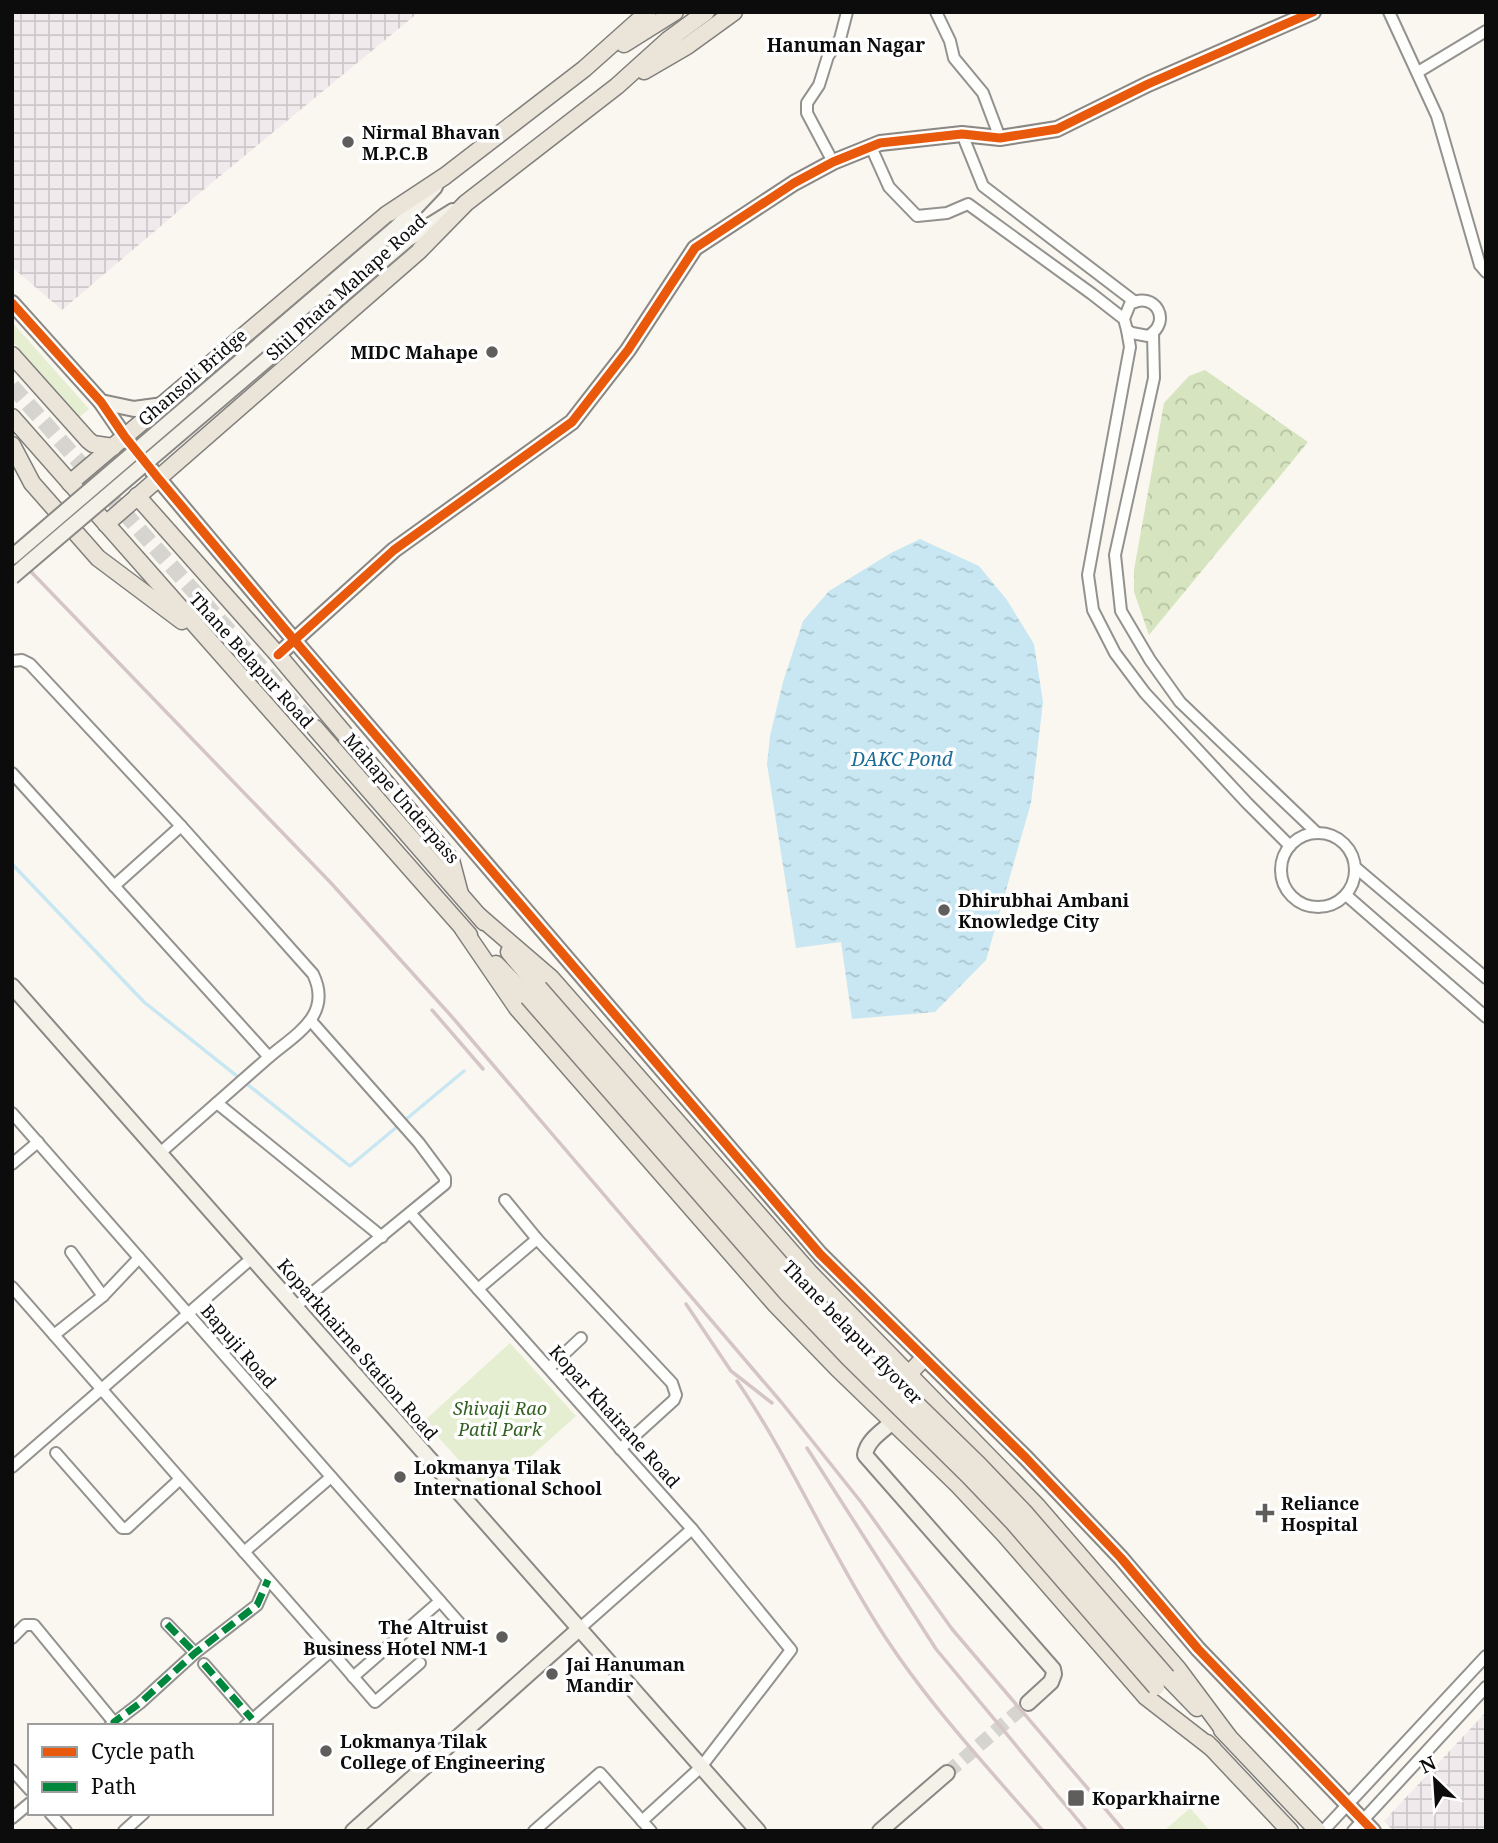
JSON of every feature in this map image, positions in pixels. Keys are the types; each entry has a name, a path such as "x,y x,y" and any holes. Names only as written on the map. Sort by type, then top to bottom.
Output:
{"main road":[{"name":"Shil Phata Mahape Road","path":"70,483 386,215 445,176 653,18 675,12"},
{"path":"617,86 668,40 706,12"},
{"path":"617,86 687,47 734,12"},
{"name":"Shil Phata Mahape Road","path":"106,523 419,251 466,202 617,86"},
{"path":"12,355 88,440 93,444 119,442"},
{"name":"Thane Belapur Road","path":"12,417 463,929"},
{"path":"12,444 32,483 98,558 209,641"},
{"name":"Thane Belapur Road","path":"137,496 278,655 451,860 460,894 478,916"},
{"name":"Mahape Underpass","path":"315,728 460,894"},
{"path":"478,916 534,993"},
{"path":"478,916 551,978 810,1273 1037,1506 1178,1669 1228,1736"},
{"path":"463,929 534,993"},
{"path":"463,929 526,1018 776,1305 958,1485 1146,1697 1213,1749"},
{"name":"Thane belapur flyover","path":"534,993 787,1293 968,1475 1161,1682"},
{"path":"877,1407 924,1358"},
{"path":"1161,1682 1228,1736 1321,1831"},
{"path":"1161,1682 1213,1749 1290,1831"}],"street":[{"path":"833,162 806,107 818,85 828,56 839,40 847,12"},
{"path":"936,12 950,41 954,58 983,93 1000,138"},
{"path":"278,655 394,550 572,422 628,350 695,248 794,183 833,162 880,143 962,134 1000,138 1057,129 1148,84 1313,12"},
{"path":"1389,12 1437,116 1480,265 1486,272"},
{"path":"1418,72 1486,31"},
{"path":"962,134 983,186 1135,302"},
{"path":"871,147 890,187 917,216 947,213 968,204 983,186"},
{"name":"Shil Phata Mahape Road","path":"397,227 445,176"},
{"name":"Ghansoli Bridge","path":"12,577 408,239 466,202"},
{"path":"968,204 1142,337 1153,333"},
{"name":"Ghansoli Bridge","path":"12,556 397,227"},
{"path":"1290,846 1145,693 1115,653 1093,610 1088,575 1130,347 1125,324 1126,309 1135,302 1146,301 1156,307 1160,318 1153,333 1154,378 1115,555 1121,611 1150,660 1180,702 1317,833"},
{"path":"12,303 101,402 119,442 158,478 820,1254 1026,1458 1121,1558 1198,1648 1368,1825"},
{"path":"101,402 134,409 163,405"},
{"path":"12,661 22,660 30,664 181,826 313,974 318,985 319,1002 311,1021 160,1153"},
{"path":"12,773 269,1057"},
{"path":"114,886 181,826"},
{"path":"1317,833 1328,834 1347,846 1355,867 1352,887 1346,895 1329,906 1319,908 1299,903 1291,897 1281,878 1280,866 1283,855 1290,846 1297,839 1317,833"},
{"path":"1355,867 1486,978"},
{"path":"1346,895 1486,1017"},
{"name":"Koparkhairne Station Road","path":"12,986 758,1831"},
{"path":"295,1307 445,1184 445,1178 419,1143 311,1021"},
{"path":"217,1103 382,1237"},
{"name":"Bapuji Road","path":"12,1113 462,1626"},
{"path":"12,1164 38,1142"},
{"path":"505,1200 675,1389 674,1400 620,1449"},
{"name":"Kopar Khairane Road","path":"411,1214 692,1529 791,1650 701,1767"},
{"path":"478,1289 537,1238"},
{"path":"71,1252 103,1296"},
{"path":"54,1335 103,1296 139,1258"},
{"path":"12,1467 252,1258"},
{"path":"12,1287 375,1702 420,1663"},
{"path":"549,1368 581,1338"},
{"path":"940,1373 893,1423 871,1441 864,1451 865,1455 1053,1669 1055,1674 1051,1682 1028,1703"},
{"path":"56,1453 122,1528 127,1528 179,1480"},
{"path":"244,1552 331,1477"},
{"path":"353,1831 692,1529"},
{"path":"12,1638 25,1625 34,1625 113,1724 195,1653 257,1605 268,1580"},
{"path":"353,1677 440,1601"},
{"path":"167,1624 195,1653"},
{"path":"204,1664 248,1722 331,1651"},
{"path":"1321,1831 1486,1656"},
{"path":"1353,1831 1368,1825 1486,1687"},
{"path":"642,1821 701,1767"},
{"path":"12,1770 28,1788"},
{"path":"534,1831 600,1773 651,1831"},
{"path":"880,1831 947,1773"},
{"path":"12,1818 28,1805"},
{"path":"52,1815 66,1831"},
{"path":"124,1831 142,1815"}],"shaded area":[{"path":"12,12 419,12 62,310 12,267"},
{"path":"1486,1712 1486,1831 1393,1831 1384,1821"}],"green space":[{"path":"12,322 89,409 79,417 12,341"},
{"path":"1205,370 1308,442 1149,635 1134,592 1134,570 1164,403 1189,376"},
{"name":"Shivaji Rao Patil Park","path":"510,1343 576,1416 489,1494 424,1421"},
{"path":"1190,1808 1210,1831 1164,1831"}],"water":[{"name":"DAKC Pond","path":"920,539 979,566 1007,600 1034,644 1043,702 1031,803 986,960 935,1012 852,1019 841,942 796,948 767,764 770,736 783,682 803,621 829,591 891,553"}],"waterway":[{"path":"12,864 144,1002 350,1166 464,1071"}],"tunnel":[{"path":"12,386 315,728"},
{"path":"947,1773 1028,1703"}],"railway":[{"path":"12,552 331,883 453,1018 782,1403 861,1502 952,1629 1124,1831"},
{"path":"432,1010 483,1069"},
{"path":"686,1304 731,1371 772,1403"},
{"path":"737,1381 775,1442 880,1629 957,1733 1043,1831"},
{"path":"807,1448 936,1649 1087,1831"}],"marked path":[{"path":"116,1724 114,1722 140,1703 195,1653 257,1605 268,1580"},
{"path":"167,1624 195,1653"},
{"path":"204,1664 252,1719"}],"cycle path":[{"path":"278,655 394,550 572,422 628,350 695,248 794,183 833,162 880,143 962,134 1000,138 1057,129 1148,84 1313,12"},
{"path":"12,303 101,402 158,478 294,640 820,1254 1026,1458 1121,1558 1198,1649 1373,1831"}],"place":[{"name":"Nirmal Bhavan M.P.C.B","path":"348,142"},
{"name":"MIDC Mahape","path":"492,352"},
{"name":"Dhirubhai Ambani Knowledge City","path":"944,910"},
{"name":"Lokmanya Tilak International School","path":"400,1477"},
{"name":"Reliance Hospital","path":"1265,1513"},
{"name":"The Altruist Business Hotel NM-1","path":"502,1637"},
{"name":"Jai Hanuman Mandir","path":"552,1674"},
{"name":"Lokmanya Tilak College of Engineering","path":"326,1751"},
{"name":"Koparkhairne","path":"1076,1798"}],"district":[{"name":"Hanuman Nagar","path":"846,45"}]}
